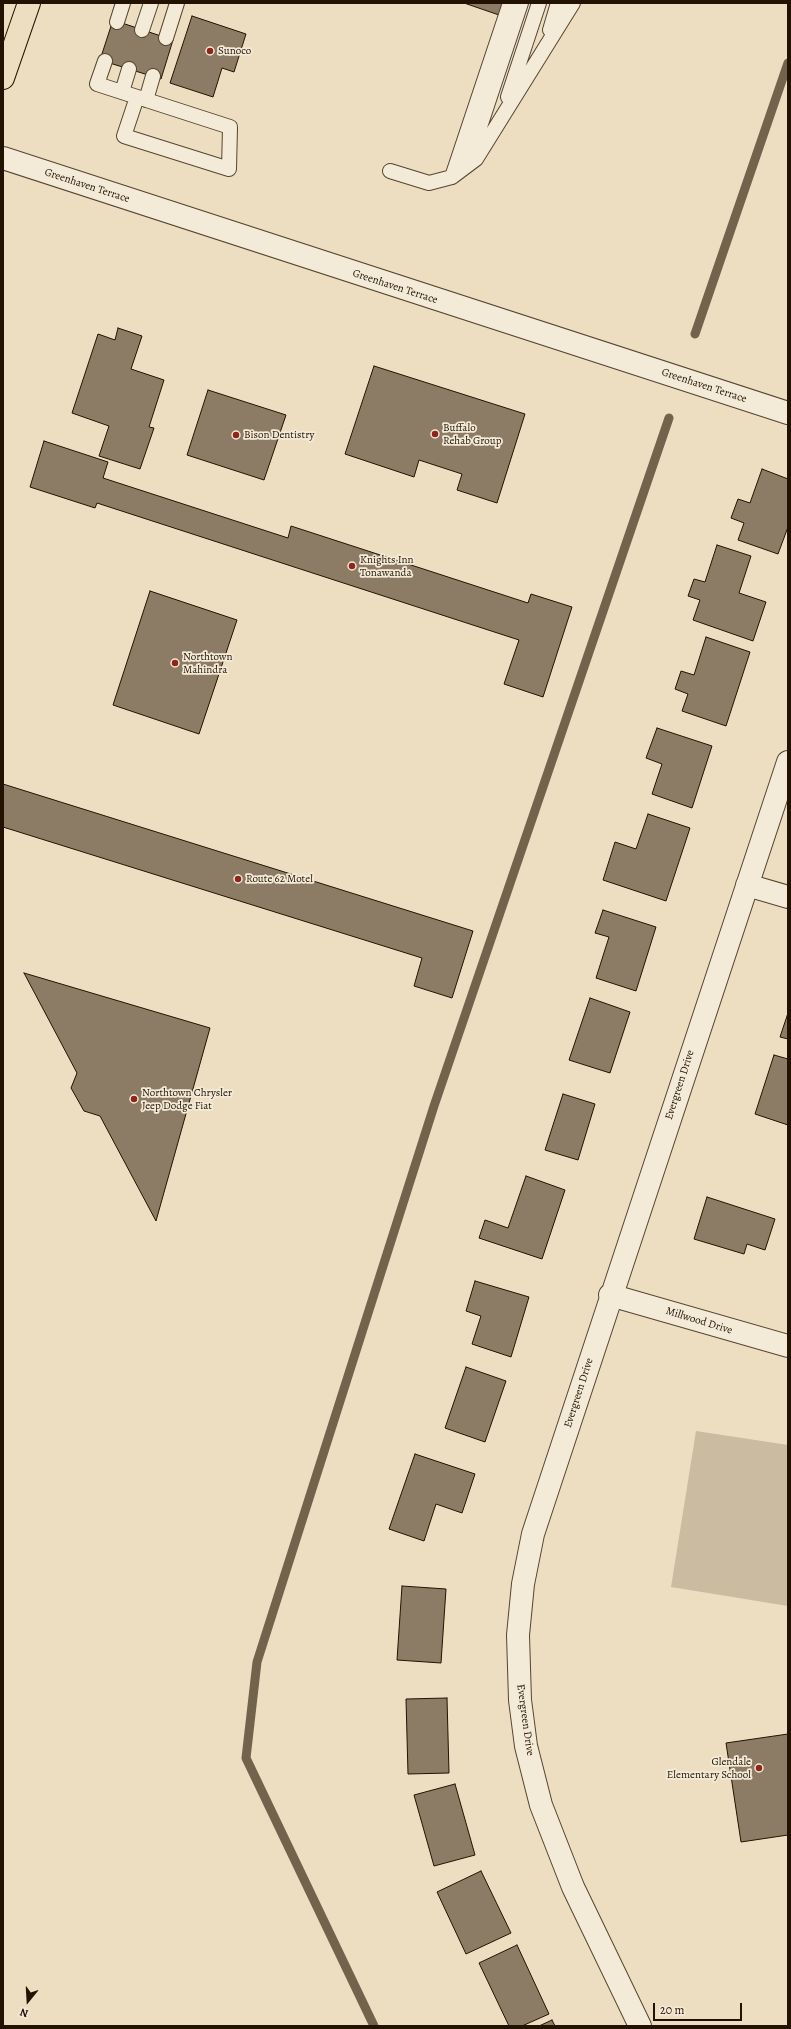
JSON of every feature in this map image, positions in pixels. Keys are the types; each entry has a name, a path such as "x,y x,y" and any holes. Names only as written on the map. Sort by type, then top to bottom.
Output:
{"main road":[{"path":"3,78 29,3"}],"street":[{"name":"Greenhaven Terrace","path":"3,158 788,413"},
{"name":"Evergreen Drive","path":"640,2026 573,1886 541,1805 526,1746 520,1700 518,1635 523,1584 533,1534 610,1295 788,762"},
{"path":"747,885 788,897"},
{"name":"Millwood Drive","path":"610,1295 788,1346"}],"lane":[{"path":"117,22 124,3"},
{"path":"142,30 150,3"},
{"path":"166,38 177,3"},
{"path":"452,177 510,3"},
{"path":"467,166 521,3"},
{"path":"501,118 539,3"},
{"path":"390,171 430,183 452,177 476,159 543,51 569,4"},
{"path":"105,61 97,84 141,98 230,127 229,170 124,136 141,98 153,76"},
{"path":"122,92 129,69"}],"shaded area":[{"path":"696,1431 788,1445 788,1606 671,1587"}],"building":[{"path":"464,3 503,3 499,15"},
{"name":"Sunoco","path":"192,16 246,34 234,72 222,68 213,97 170,83"},
{"path":"113,20 173,40 161,79 100,60"},
{"path":"118,328 142,336 131,369 164,380 149,427 154,428 140,469 99,456 109,426 72,413 98,334 115,340"},
{"name":"Buffalo Rehab Group","path":"374,366 525,414 497,503 457,490 462,474 419,460 414,477 345,454"},
{"name":"Bison Dentistry","path":"208,390 286,415 264,480 187,455"},
{"name":"Knights Inn Tonawanda","path":"44,441 108,462 103,478 288,538 291,526 528,603 531,594 572,607 543,697 504,684 519,640 97,503 95,508 30,487"},
{"path":"762,469 788,479 788,527 778,554 738,540 744,523 731,518 738,499 750,503"},
{"path":"717,545 751,556 739,593 766,602 753,641 693,620 700,600 688,596 694,579 705,582"},
{"name":"Northtown Mahindra","path":"150,591 237,620 199,734 113,705"},
{"path":"706,637 750,652 726,726 682,711 688,694 675,689 681,671 694,675"},
{"path":"657,728 712,746 692,808 652,794 662,764 646,758"},
{"name":"Route 62 Motel","path":"3,784 473,931 452,998 414,986 422,958 3,827"},
{"path":"648,814 690,828 666,901 603,880 615,842 636,849"},
{"path":"603,910 656,927 636,991 596,978 609,937 595,933"},
{"name":"Northtown Chrysler Jeep Dodge Fiat","path":"24,973 210,1028 156,1221 100,1116 84,1111 71,1088 77,1073"},
{"path":"590,998 630,1012 610,1073 569,1060"},
{"path":"788,1013 788,1039 780,1037"},
{"path":"774,1055 788,1059 788,1125 755,1114"},
{"path":"563,1094 595,1104 578,1160 545,1150"},
{"path":"526,1176 565,1190 542,1259 479,1238 485,1220 508,1228"},
{"path":"707,1197 775,1219 765,1250 747,1244 744,1254 694,1239"},
{"path":"475,1281 529,1297 511,1357 472,1344 481,1316 466,1311"},
{"path":"466,1367 506,1381 485,1442 445,1428"},
{"path":"415,1454 475,1474 462,1513 436,1504 424,1541 389,1529"},
{"path":"402,1586 446,1589 441,1663 397,1660"},
{"path":"447,1698 449,1773 408,1774 406,1699"},
{"name":"Glendale Elementary School","path":"788,1734 788,1835 741,1842 726,1743"},
{"path":"455,1784 475,1855 434,1866 414,1795"},
{"path":"481,1871 511,1933 466,1954 437,1892"},
{"path":"517,1945 549,2014 522,2026 509,2026 479,1963"},
{"path":"552,2020 555,2026 539,2026"}],"waterway":[{"path":"695,334 788,63"},
{"path":"374,2026 246,1758 257,1662 434,1106 669,418"}],"place":[{"name":"Sunoco","path":"210,51"},
{"name":"Buffalo Rehab Group","path":"435,434"},
{"name":"Bison Dentistry","path":"236,435"},
{"name":"Knights Inn Tonawanda","path":"352,566"},
{"name":"Northtown Mahindra","path":"175,663"},
{"name":"Route 62 Motel","path":"238,879"},
{"name":"Northtown Chrysler Jeep Dodge Fiat","path":"134,1099"},
{"name":"Glendale Elementary School","path":"759,1768"}]}
